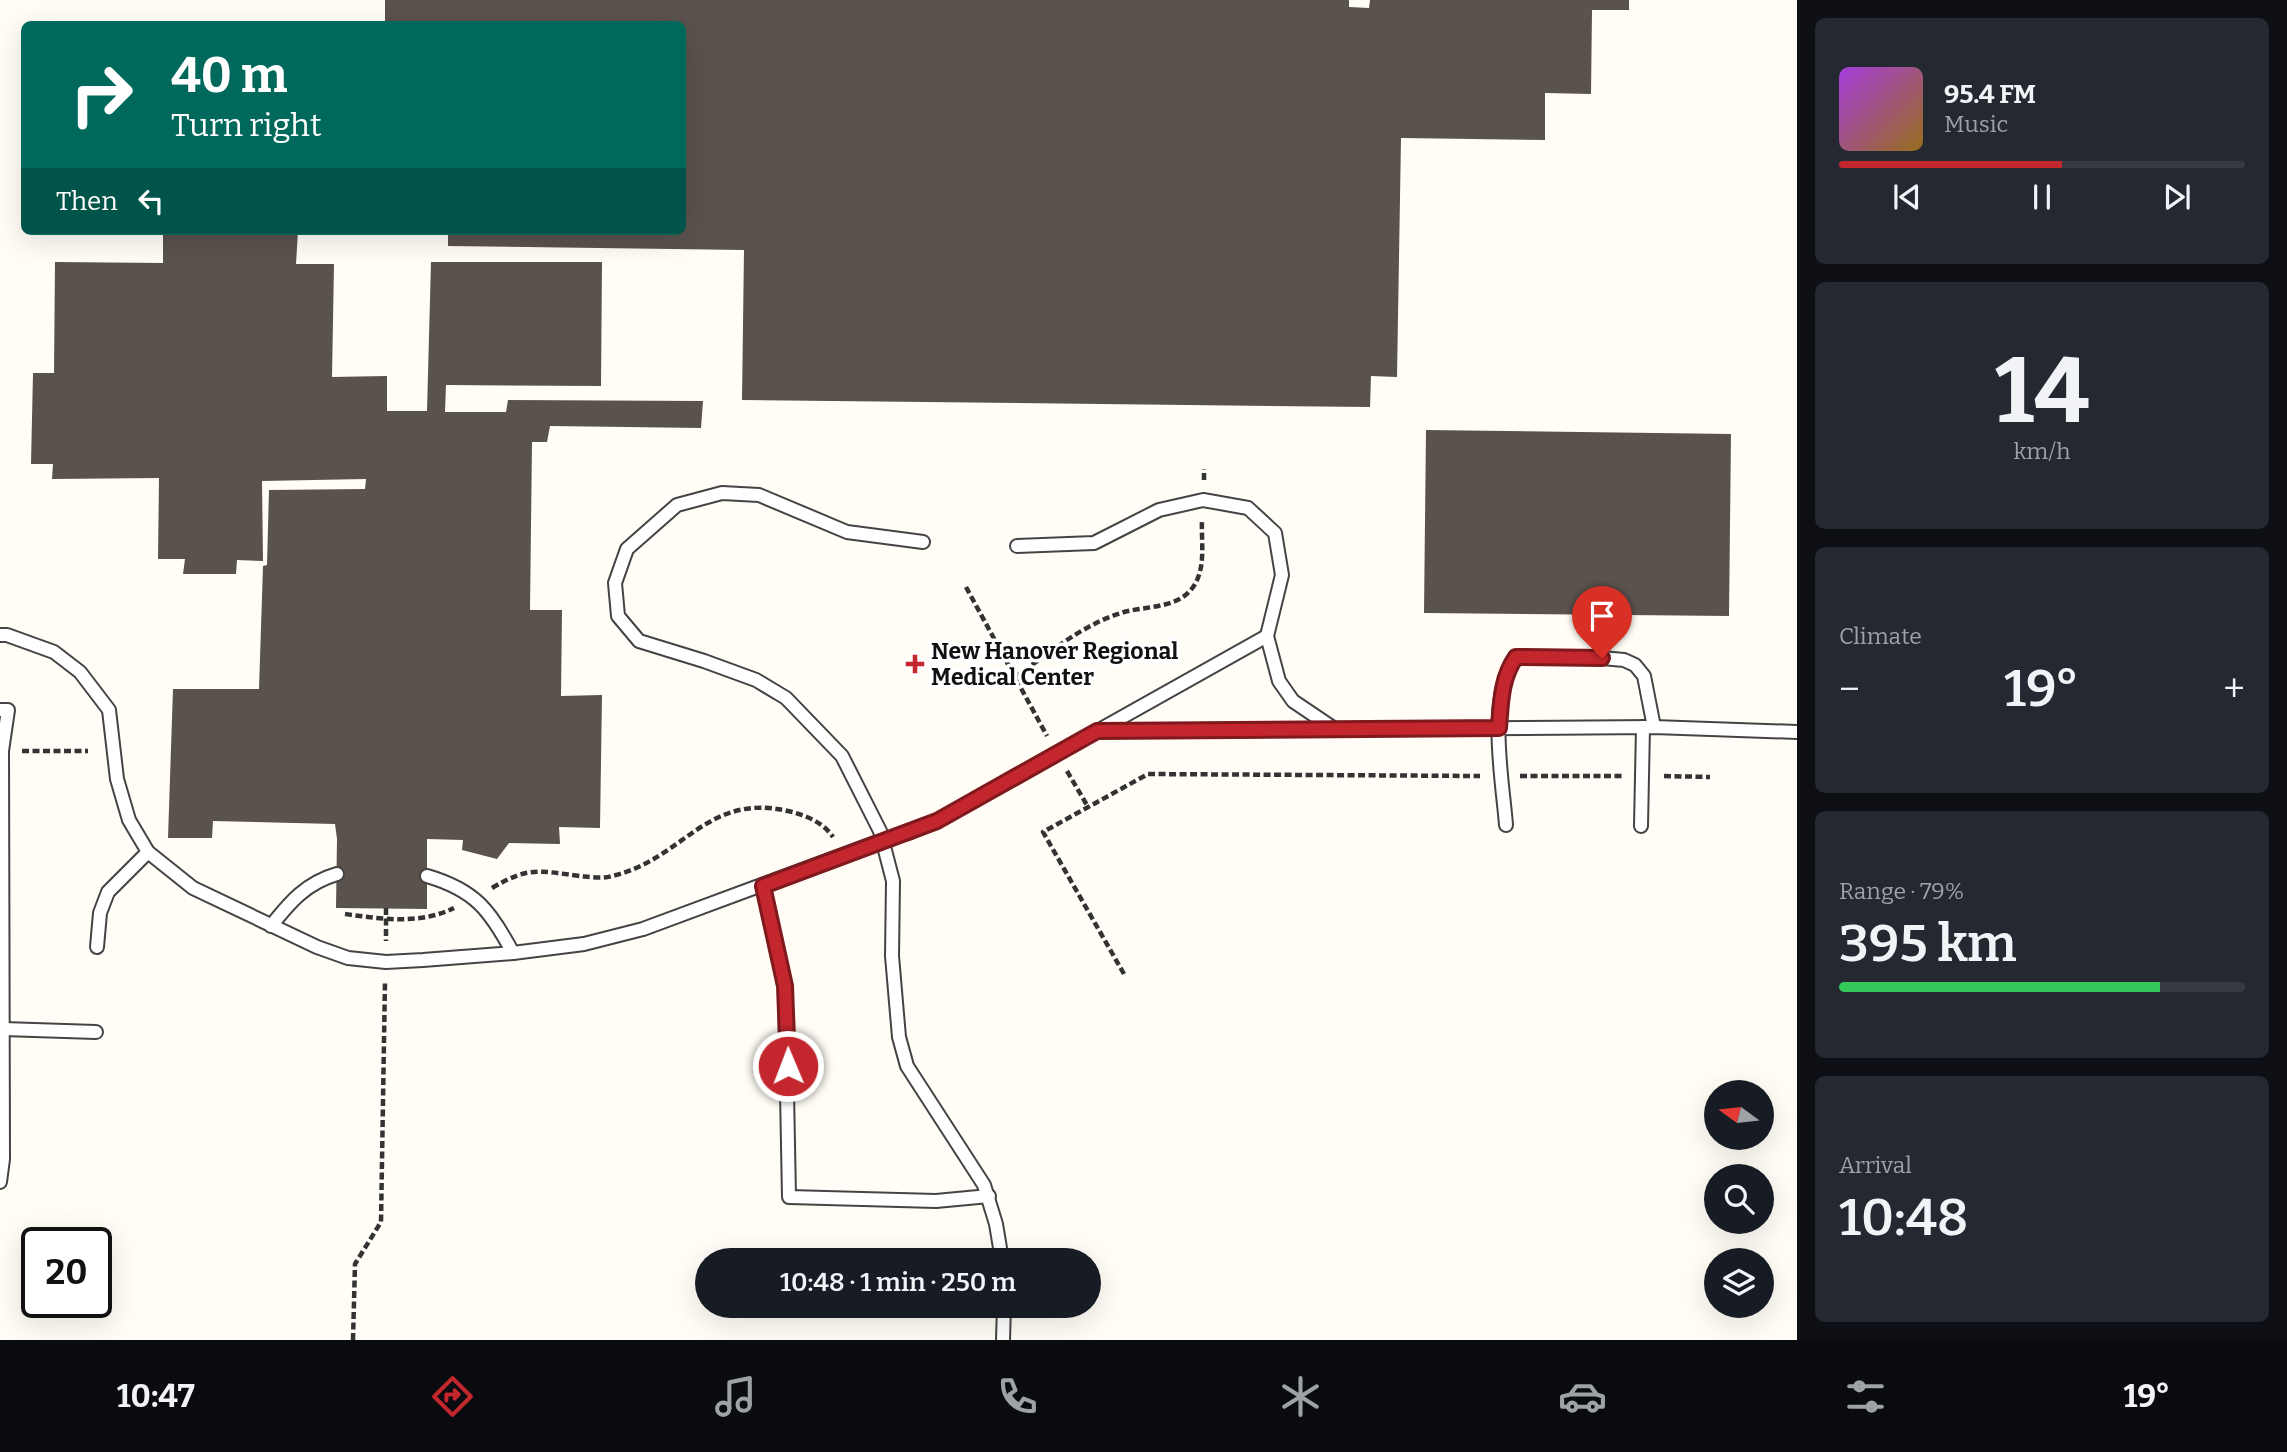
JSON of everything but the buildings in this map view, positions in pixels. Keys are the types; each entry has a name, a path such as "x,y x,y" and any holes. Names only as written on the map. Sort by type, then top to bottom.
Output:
{"lane":[{"path":"923,542 847,532 759,495 722,492 677,505 627,549 615,583 618,616 639,641 757,680 786,698 842,756 883,840 893,881 892,956 899,1037 907,1066 958,1142 989,1196 1000,1248"},
{"path":"1017,546 1094,543 1159,510 1203,500 1248,508 1275,533 1282,575 1267,636 1279,681 1293,701 1333,728"},
{"path":"0,635 7,635 54,652 80,672 108,710 117,779 129,820 148,852 193,888 271,926 348,958 386,962 513,953 584,944 643,929 911,832 937,821 1267,636"},
{"path":"1506,825 1499,728 1502,690 1509,666 1516,657 1530,656 1624,660 1635,665 1644,676 1648,727 1642,776 1641,826"},
{"path":"0,710 8,710 2,751 3,1160 0,1182"},
{"path":"1097,731 1648,727 1797,732"},
{"path":"97,947 100,913 107,892 148,852"},
{"path":"271,926 292,900 320,879 337,874"},
{"path":"427,876 450,882 475,898 497,924 513,953"},
{"path":"763,886 785,986 789,1197 936,1201 989,1196"},
{"path":"3,1029 96,1032"},
{"path":"1003,1340 1004,1318"}],"path":[{"path":"1015,677 1098,622 1133,610 1174,602 1194,587 1202,558 1204,470"},
{"path":"966,587 1088,807"},
{"path":"2,751 88,751"},
{"path":"1124,974 1043,832 1148,774 1710,777"},
{"path":"345,914 386,920 427,919 475,898 513,875 533,870 610,877 650,863 703,824 725,813 750,808 774,808 815,820 826,827 832,836 839,856"},
{"path":"353,1340 355,1265 381,1222 386,908"}],"place":[{"name":"New Hanover Regional Medical Center","path":"915,664"}],"route":[{"path":"788,1066 785,986 763,886 937,821 1097,731 1499,728 1502,690 1509,666 1516,657 1602,658"}]}
